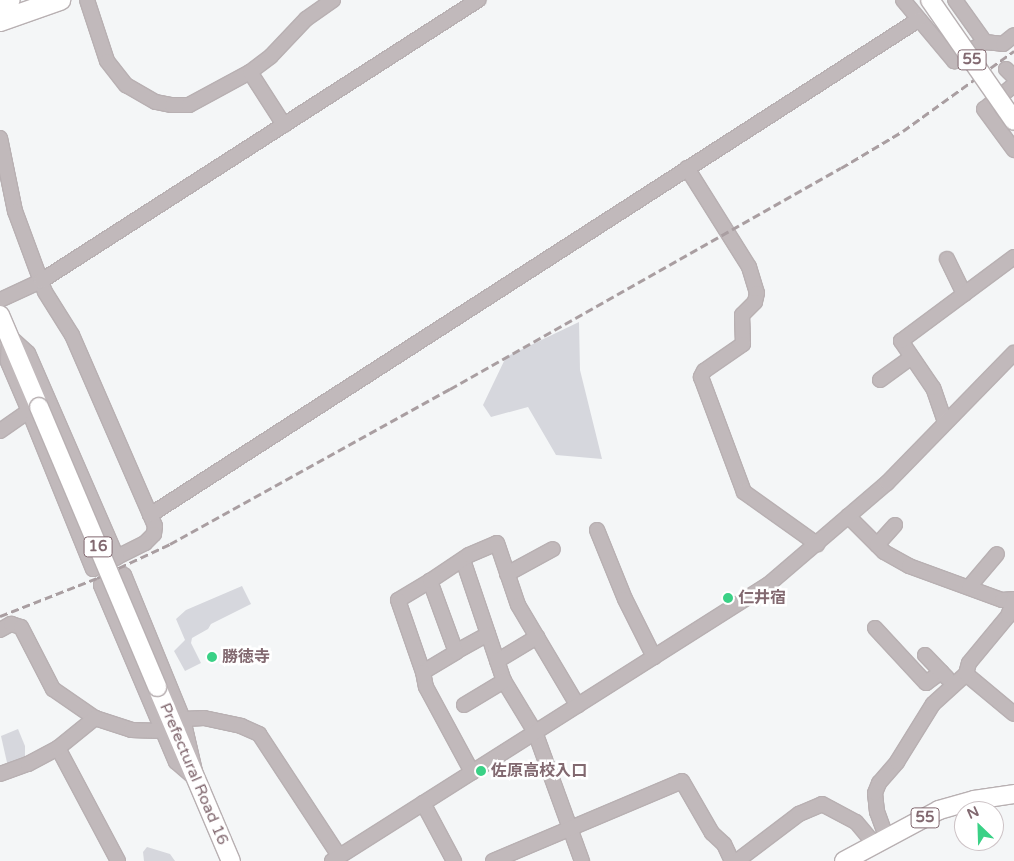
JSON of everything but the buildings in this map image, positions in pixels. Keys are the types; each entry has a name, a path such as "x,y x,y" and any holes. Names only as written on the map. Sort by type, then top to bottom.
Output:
{"highway":[{"path":"0,3 10,0"},
{"path":"0,21 60,0"}],"main road":[{"name":"55","path":"930,0 1014,121"},
{"name":"16","path":"0,315 34,409"},
{"name":"Prefectural Road 16","path":"34,409 157,687 231,861"},
{"name":"55","path":"844,861 956,804 1014,794"}],"street":[{"path":"87,0 107,61 126,85 156,102 189,105 250,72 271,56 306,19 333,0"},
{"path":"0,300 41,282 478,0"},
{"path":"903,0 954,61 985,42"},
{"path":"955,0 985,42 991,45 1003,44 1014,35"},
{"path":"150,515 424,341 687,168 918,20"},
{"path":"250,72 284,125"},
{"path":"1014,86 984,109 1014,150"},
{"path":"0,138 15,212 41,282 52,306 72,335 150,515 154,534 117,558 93,569 34,409 0,432"},
{"path":"687,168 749,267 757,293 755,302 742,315 743,344 704,371 701,377 744,492 817,544"},
{"path":"945,422 932,388 901,341 1014,257"},
{"path":"947,259 964,294"},
{"path":"9,336 28,353 117,558"},
{"path":"183,719 204,718 242,726 259,734 335,858 769,584 887,482 1014,353"},
{"path":"880,380 912,357"},
{"path":"848,516 877,545 914,568 1002,600 1014,599 1008,616 969,663 966,674 933,704 897,762 879,783 875,793 881,842"},
{"path":"877,545 895,525"},
{"path":"597,530 625,599 654,657"},
{"path":"472,772 426,687 423,672 398,600 463,560 496,543 518,604 578,706"},
{"path":"507,574 553,549"},
{"path":"969,587 997,554"},
{"path":"463,560 504,681 535,732 572,828 582,861"},
{"path":"124,575 183,719 197,780 176,762 101,585 124,575"},
{"path":"430,581 456,652"},
{"path":"0,630 11,624 18,625 53,689 95,718 139,731 163,731"},
{"path":"874,628 926,683 941,672"},
{"path":"423,672 488,634"},
{"path":"497,661 537,637"},
{"path":"924,655 954,685"},
{"path":"966,674 1014,714"},
{"path":"464,705 504,681"},
{"path":"0,774 28,764 58,748 95,718"},
{"path":"58,748 118,861"},
{"path":"493,861 682,781 712,833 724,844 732,861"},
{"path":"423,803 454,861"},
{"path":"737,861 799,814 822,804 856,822 881,842"}],"shaded area":[{"path":"579,322 580,370 602,459 556,455 528,407 491,417 483,405 506,357"},
{"path":"242,586 251,604 211,624 208,629 192,638 191,643 201,663 185,671 174,651 185,640 176,619 186,610"},
{"path":"18,729 25,746 25,763 8,767 1,736"},
{"path":"147,847 170,854 175,861 144,861 143,852"}],"railway":[{"path":"0,616 97,578 170,544 450,389 903,131 1014,51"}],"place":[{"name":"仁井宿","path":"728,598"},
{"name":"勝徳寺","path":"212,657"},
{"name":"佐原高校入口","path":"481,771"}]}
